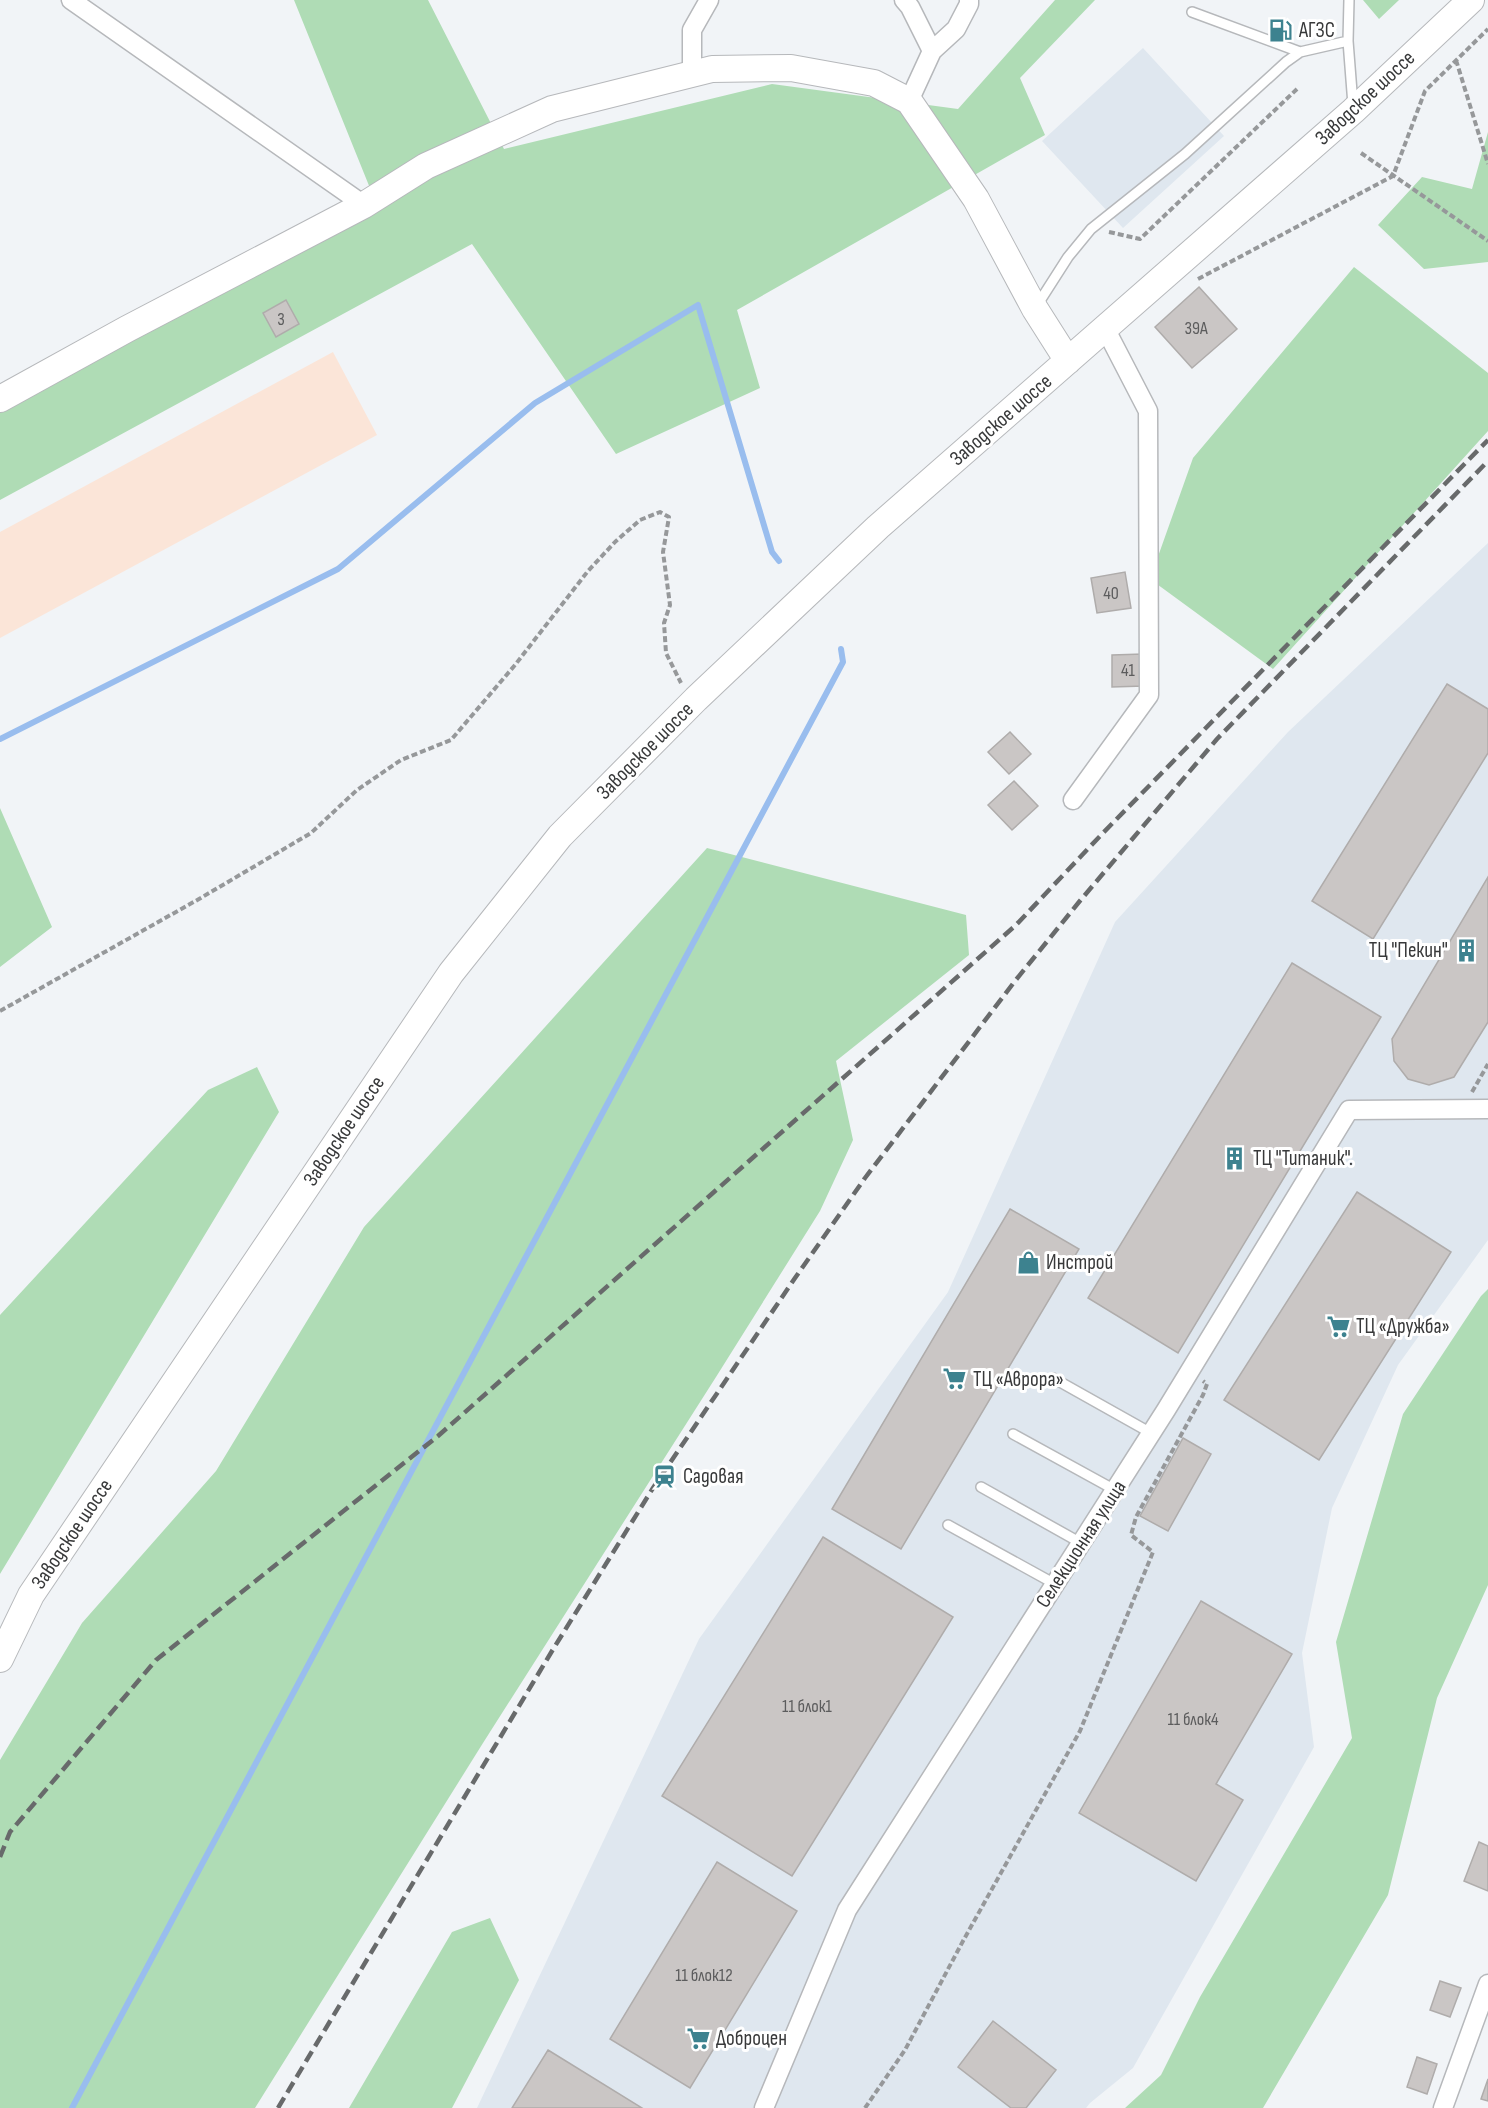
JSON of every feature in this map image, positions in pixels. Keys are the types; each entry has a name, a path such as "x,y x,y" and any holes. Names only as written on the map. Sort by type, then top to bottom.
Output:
{"main road":[{"name":"Заводское шоссе","path":"0,1659 31,1595 451,973 560,836 696,699 878,527 1353,111 1471,0"},
{"path":"0,399 127,329 364,205 426,166 552,110 712,69 791,68 874,83 909,101 976,199 1035,309 1068,361"}],"street":[{"path":"72,0 364,205"},
{"path":"692,74 692,30 709,0"},
{"path":"904,0 910,7 932,51"},
{"path":"909,101 932,51 956,29 969,0"},
{"path":"1074,800 1149,695 1148,411 1105,328"},
{"name":"Селекционная улица","path":"764,2108 847,1910 1151,1433 1348,1110 1488,1109"},
{"path":"1443,2108 1488,1984"}],"lane":[{"path":"1349,0 1348,41 1353,111"},
{"path":"1192,12 1300,52"},
{"path":"1035,309 1068,257 1091,229 1185,154 1300,52 1348,41"},
{"path":"1053,1378 1151,1433"},
{"path":"1013,1434 1115,1490"},
{"path":"981,1486 1081,1543"},
{"path":"948,1525 1055,1584"}],"path":[{"path":"1198,279 1393,176 1425,91 1488,28"},
{"path":"1456,60 1488,164"},
{"path":"1091,229 1140,238 1297,89"},
{"path":"1361,153 1488,241"},
{"path":"0,1011 311,833 357,790 401,760 451,740 515,665 588,571 640,520 660,512 669,517 663,552 670,605 664,623 666,652 680,682 696,699"},
{"path":"1462,1109 1488,1064"},
{"path":"865,2108 905,2050 1080,1731 1153,1552 1131,1535 1136,1517 1203,1395 1207,1384 1198,1376"}],"shaded area":[{"path":"1143,48 1224,136 1123,228 1042,141"},
{"path":"333,352 377,435 0,638 0,532"},
{"path":"1488,543 1488,1240 1398,1365 1332,1508 1302,1653 1314,1747 1133,2068 1086,2108 477,2108 699,1639 948,1292 1115,922 1288,732"}],"green space":[{"path":"294,0 428,0 504,149 772,84 958,109 1055,0 1095,0 1020,78 1045,135 737,310 760,388 616,454 472,244 0,500 0,397 376,203"},
{"path":"1363,0 1399,0 1379,19"},
{"path":"1488,132 1488,262 1424,269 1378,225 1422,177 1472,189"},
{"path":"1354,267 1488,373 1488,431 1273,669 1150,579 1193,458"},
{"path":"0,808 52,927 0,967"},
{"path":"707,848 966,915 969,955 836,1061 853,1140 820,1211 255,2108 0,2108 0,1760 82,1623 216,1471 364,1227"},
{"path":"257,1067 279,1112 0,1574 0,1315 208,1090"},
{"path":"1488,1289 1488,1585 1437,1698 1388,1895 1263,2108 1125,2108 1161,2075 1200,1997 1352,1738 1336,1642 1403,1414 1481,1296"},
{"path":"490,1918 519,1980 452,2108 349,2108 452,1932"}],"building":[{"path":"1199,287 1237,329 1192,368 1155,327"},
{"path":"286,300 299,324 276,337 263,313"},
{"path":"1125,572 1131,608 1097,613 1091,578"},
{"path":"1143,654 1144,686 1112,687 1112,655"},
{"path":"1447,684 1488,709 1488,753 1373,939 1312,901"},
{"path":"1010,732 1031,754 1009,774 988,752"},
{"path":"1014,781 1038,806 1012,830 988,805"},
{"name":"ТЦ \"Пекин\"","path":"1488,877 1488,1022 1454,1077 1429,1085 1408,1079 1394,1061 1392,1039"},
{"name":"ТЦ \"Титаник\".","path":"1292,963 1381,1017 1178,1353 1088,1298"},
{"name":"ТЦ «Дружба»","path":"1357,1192 1451,1252 1319,1460 1224,1400"},
{"name":"ТЦ «Аврора»","path":"1010,1209 1079,1249 901,1549 832,1509"},
{"path":"1183,1438 1211,1454 1168,1531 1140,1516"},
{"path":"823,1537 953,1617 792,1876 662,1796"},
{"path":"1201,1601 1292,1654 1216,1784 1243,1800 1196,1881 1079,1813"},
{"path":"1479,1842 1488,1846 1488,1891 1464,1881"},
{"path":"717,1862 797,1911 690,2088 610,2039"},
{"path":"1440,1981 1461,1988 1450,2017 1430,2010"},
{"path":"993,2021 1056,2070 1026,2108 1011,2108 958,2067"},
{"path":"548,2050 642,2108 512,2108"},
{"path":"1417,2057 1437,2064 1427,2094 1407,2087"},
{"path":"1488,2079 1488,2101 1481,2099"}],"waterway":[{"path":"0,739 338,569 535,403 698,305 772,552 779,561"},
{"path":"72,2108 843,662 841,649"}],"railway":[{"path":"0,1857 10,1832 156,1660 438,1436 1016,925 1101,835 1488,440"},
{"path":"278,2108 552,1651 653,1488 865,1178 1015,981 1217,739 1488,461"}],"place":[{"name":"АГЗС","path":"1281,30"},
{"name":"ТЦ \"Пекин\"","path":"1466,950"},
{"name":"ТЦ \"Титаник\".","path":"1235,1158"},
{"name":"Инстрой","path":"1028,1262"},
{"name":"ТЦ «Дружба»","path":"1338,1326"},
{"name":"ТЦ «Аврора»","path":"955,1379"},
{"name":"Садовая","path":"665,1476"},
{"name":"Доброцен","path":"698,2038"}]}
